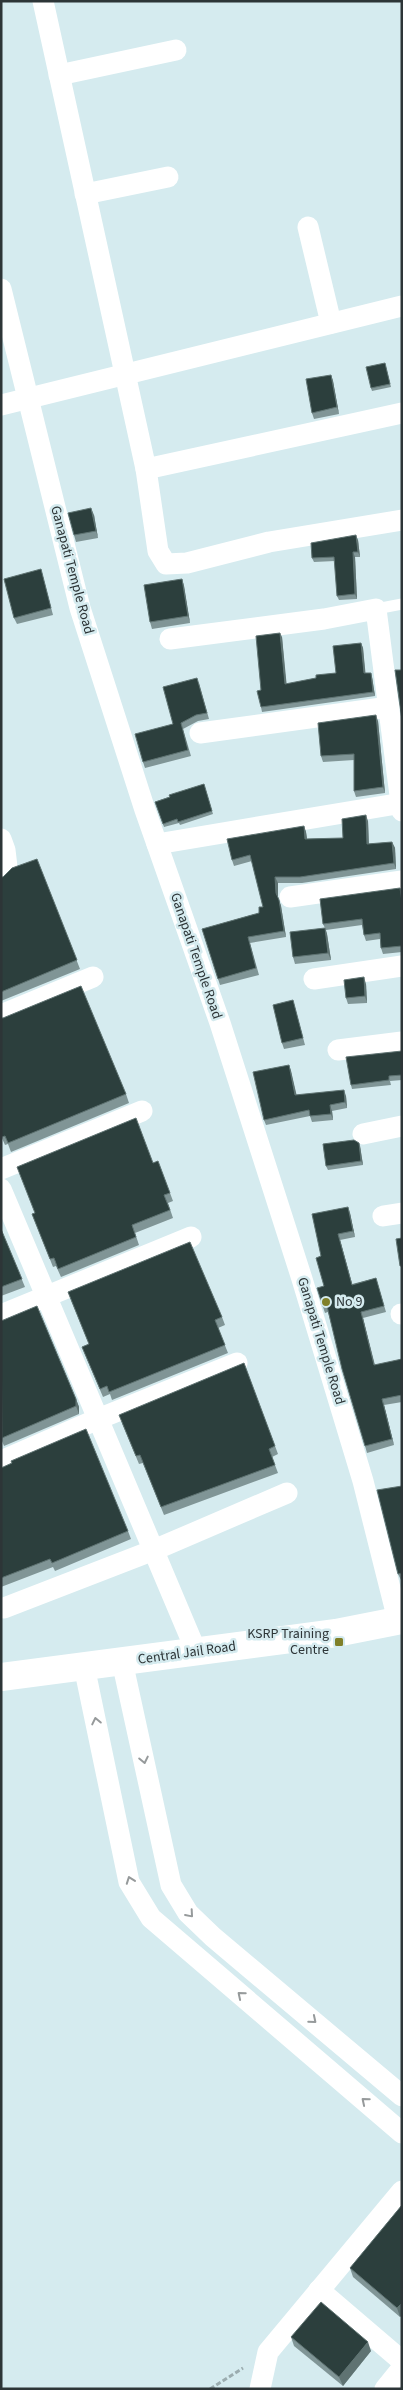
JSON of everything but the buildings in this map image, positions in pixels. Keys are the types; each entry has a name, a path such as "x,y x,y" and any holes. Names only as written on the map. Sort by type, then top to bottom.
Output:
{"main road":[{"name":"Central Jail Road","path":"1,1677 336,1633 400,1620"}],"street":[{"path":"43,1 146,469 158,551 166,564 187,563 269,542 402,520"},
{"path":"59,75 176,50"},
{"path":"85,194 168,177"},
{"path":"308,227 331,323"},
{"name":"Ganapati Temple Road","path":"1,289 80,608 156,844 220,1024 302,1279 363,1481 400,1620"},
{"path":"1,405 402,306"},
{"path":"146,469 402,413"},
{"path":"156,844 401,806 376,609 324,619 170,639"},
{"path":"200,733 389,707"},
{"path":"1,839 5,850 7,867 1,874"},
{"path":"290,897 402,882"},
{"path":"314,979 402,966"},
{"path":"1,1015 93,977"},
{"path":"338,1050 402,1042"},
{"path":"1,1170 142,1111"},
{"path":"363,1134 402,1126"},
{"path":"1,1189 196,1651"},
{"path":"1,1315 191,1237"},
{"path":"1,1461 98,1419 237,1363"},
{"path":"4,1608 154,1550 288,1493"},
{"path":"122,1661 171,1885 188,1912 214,1937 402,2096"},
{"path":"84,1666 129,1882 151,1918 402,2133"},
{"path":"140,1901 171,1885"},
{"path":"260,2389 268,2352 402,2191"},
{"path":"319,2290 402,2361"},
{"path":"385,2389 402,2368"}],"lane":[{"path":"376,609 402,604"}],"path":[{"path":"210,2389 268,2352"}],"place":[{"name":"No 9","path":"326,1302"},
{"name":"KSRP Training Centre","path":"339,1642"}]}
